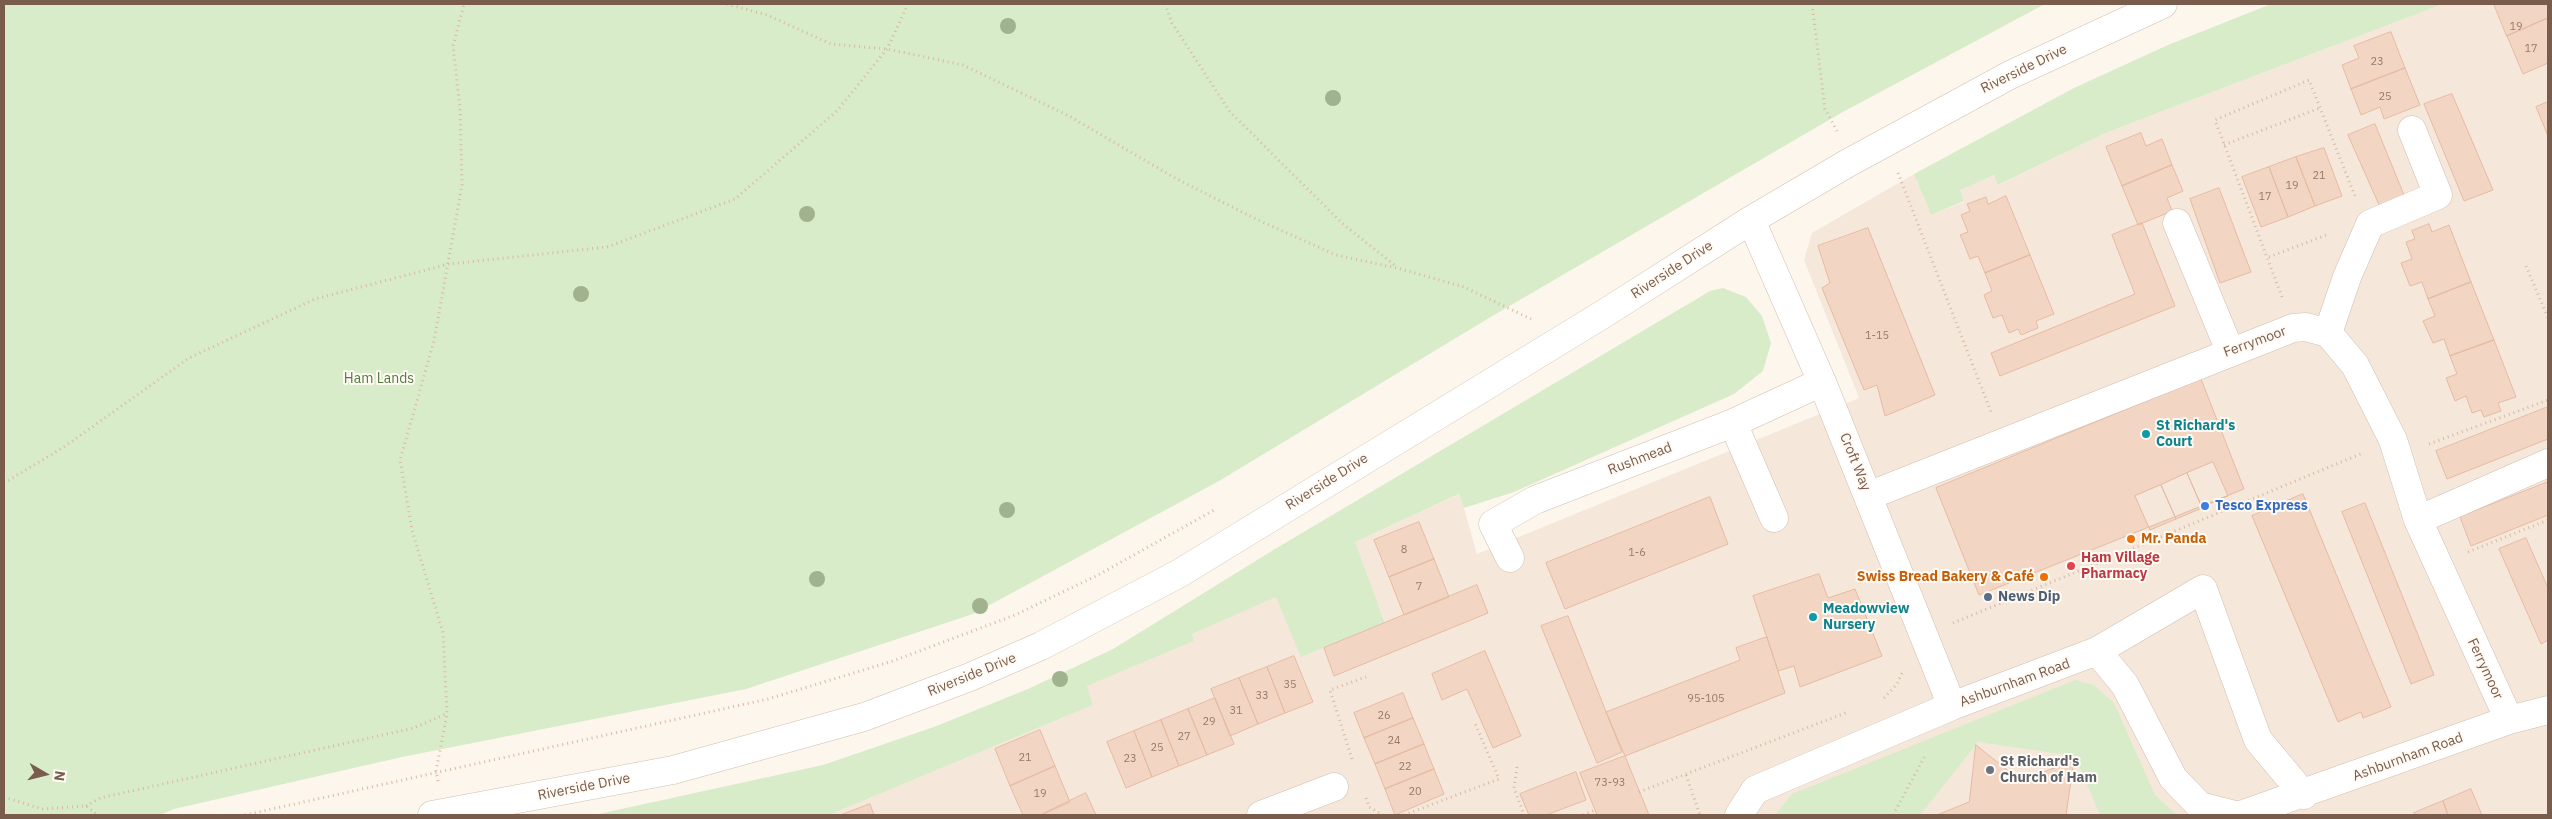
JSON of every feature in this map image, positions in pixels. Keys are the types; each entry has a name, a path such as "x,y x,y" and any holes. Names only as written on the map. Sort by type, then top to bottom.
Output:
{"street":[{"name":"Riverside Drive","path":"438,814 673,770 864,718 970,677 1041,646 1180,573 1548,348 1750,220 1886,141 2010,75 2162,4"},
{"path":"2328,333 2366,224 2438,195 2412,130"},
{"name":"Croft Way","path":"1750,220 1822,382 1952,706"},
{"path":"2177,223 2230,351"},
{"name":"Ferrymoor","path":"1868,496 2230,351 2293,328 2306,327 2328,333 2355,365 2396,448 2418,520 2509,720"},
{"name":"Rushmead","path":"1510,558 1493,524 1535,500 1733,423 1822,382"},
{"path":"1733,423 1774,518"},
{"path":"2418,520 2548,463"},
{"name":"Ashburnham Road","path":"1739,815 1755,790 1952,706 2097,651 2203,589 2258,740 2304,795"},
{"path":"2097,651 2125,685 2173,778 2200,806 2235,815"},
{"name":"Ashburnham Road","path":"2241,815 2304,795 2509,720 2548,710"},
{"path":"1261,815 1334,787"}],"path":[{"path":"438,814 436,771 447,714 443,633 412,530 400,460 434,341 462,185 460,108 453,46 464,4"},
{"path":"727,4 766,16 831,44 887,49 963,65 1069,116 1174,178 1256,219 1336,255 1397,268 1464,288 1531,319 1548,348"},
{"path":"4,483 64,447 189,358 315,299 449,264 607,246 735,198 837,111 887,49 908,4"},
{"path":"1165,4 1172,23 1230,112 1344,225 1397,268"},
{"path":"1812,4 1825,109 1839,135 1848,163"},
{"path":"2269,257 2366,224 2309,80 2215,120 2269,257 2293,328"},
{"path":"2224,145 2320,108"},
{"path":"1886,141 2003,442"},
{"path":"2526,266 2548,318"},
{"path":"1522,324 1539,314"},
{"path":"1875,701 1884,698 1897,684 1907,662 1905,641 2396,448 2548,400"},
{"path":"245,815 436,771 768,699 894,660 1015,615 1098,575 1219,508"},
{"path":"2437,564 2548,520"},
{"path":"1355,768 1330,690 1366,677"},
{"path":"1893,815 1952,706"},
{"path":"1639,792 1857,708"},
{"path":"4,797 42,809 86,806 100,798 414,728 447,714"},
{"path":"1404,815 1499,779 1474,721"},
{"path":"1517,767 1514,788 1524,815"},
{"path":"1686,774 1700,815"},
{"path":"86,806 98,815"},
{"path":"1583,815 1595,810"}],"shaded area":[{"path":"2443,4 2548,4 2548,815 829,815 1093,705 1086,686 1194,641 1192,634 1277,596 1385,622 1354,542 1460,494 1477,554 1859,398 1804,260 1812,233 1914,174 1931,215 1964,202 1959,190 1994,175 1999,185 2108,132"}],"green space":[{"name":"Ham Lands","path":"4,4 2045,4 1841,113 1494,315 1219,481 973,614 746,689 402,757 174,809 160,815 4,815"},
{"path":"2271,4 2443,4 2108,132 1998,185 1994,175 1960,190 1964,201 1931,215 1914,174 2074,88 2168,45"},
{"path":"1723,288 1746,297 1762,316 1771,343 1763,371 1734,394 1514,492 1464,508 1459,494 1355,542 1385,623 1301,657 1276,597 1192,634 1194,641 1087,686 1093,705 829,815 594,815 823,765 934,727 1028,689 1113,649 1275,549 1710,291"},
{"path":"2075,680 2094,685 2114,703 2155,795 2177,815 2100,815 2075,756 1978,742 1920,815 1775,815 1792,794"}],"building":[{"path":"2494,4 2548,4 2548,18 2507,36"},
{"path":"2548,18 2548,63 2523,74 2507,36"},
{"path":"2391,32 2405,68 2351,89 2342,65 2359,58 2354,46"},
{"path":"2405,68 2420,105 2384,119 2380,107 2361,115 2351,89"},
{"path":"2452,94 2493,190 2464,201 2424,104"},
{"path":"2548,102 2548,136 2536,107"},
{"path":"2375,124 2404,195 2380,207 2348,135"},
{"path":"2141,133 2146,146 2162,139 2172,165 2122,186 2106,147"},
{"path":"2324,148 2342,196 2315,206 2296,157"},
{"path":"2296,157 2315,206 2288,217 2269,167"},
{"path":"2172,165 2183,191 2167,198 2172,211 2138,225 2122,186"},
{"path":"2269,167 2288,217 2261,227 2242,177"},
{"path":"2219,188 2251,272 2220,283 2190,199"},
{"path":"2006,196 2030,255 1985,273 1978,256 1970,259 1960,235 1968,232 1961,215 1970,211 1967,204 1986,197 1988,204"},
{"path":"2142,223 2175,306 2000,376 1991,353 2135,294 2112,235"},
{"path":"2429,224 2432,232 2449,225 2471,282 2428,299 2422,282 2410,286 2401,263 2412,259 2406,242 2415,239 2412,231"},
{"path":"1868,228 1935,395 1885,416 1877,385 1864,390 1822,288 1830,283 1818,246"},
{"path":"2030,255 2054,314 2036,321 2038,328 2021,335 2018,329 2009,333 2002,315 1993,318 1984,295 1992,291 1985,273"},
{"path":"2471,282 2494,340 2450,356 2444,339 2433,343 2423,321 2435,316 2428,299"},
{"path":"2494,340 2516,397 2498,403 2501,411 2484,417 2481,410 2472,413 2466,396 2455,401 2446,378 2457,374 2450,356"},
{"name":"St Richard's Court","path":"2201,379 2244,489 1979,595 1936,488"},
{"path":"2548,407 2548,439 2447,479 2436,451"},
{"path":"2213,462 2228,496 2202,507 2187,473"},
{"path":"2187,473 2202,508 2176,519 2161,485"},
{"path":"2548,482 2548,515 2471,546 2460,517"},
{"path":"2161,485 2176,519 2150,530 2135,496"},
{"path":"2303,494 2391,707 2363,718 2361,712 2338,722 2252,516"},
{"path":"1710,497 1728,544 1565,609 1546,563"},
{"path":"2365,503 2434,675 2411,684 2342,512"},
{"path":"1419,522 1434,559 1389,577 1374,540"},
{"path":"2526,538 2548,588 2548,640 2541,644 2499,549"},
{"path":"1434,559 1449,597 1404,615 1389,577"},
{"name":"Meadowview Nursery","path":"1819,574 1828,598 1855,589 1882,656 1800,687 1794,666 1778,671 1753,596"},
{"path":"1477,585 1488,613 1334,676 1324,648"},
{"path":"1568,616 1622,752 1597,763 1541,626"},
{"path":"1767,637 1785,693 1625,756 1606,712 1740,660 1736,648"},
{"path":"1485,651 1521,736 1493,748 1467,689 1442,700 1432,674"},
{"path":"1294,656 1313,702 1285,713 1267,667"},
{"path":"1267,667 1285,713 1258,724 1239,678"},
{"path":"1239,678 1258,724 1230,736 1211,689"},
{"path":"1403,693 1413,718 1364,738 1354,713"},
{"path":"1215,698 1234,744 1207,755 1188,709"},
{"path":"1188,709 1207,755 1179,766 1161,720"},
{"path":"1413,718 1424,744 1375,764 1364,738"},
{"path":"1161,720 1179,766 1152,777 1134,731"},
{"path":"1040,730 1055,766 1010,786 995,749"},
{"path":"1134,731 1152,777 1126,788 1107,742"},
{"path":"1424,744 1434,769 1385,789 1375,764"},
{"name":"St Richard's Church of Ham","path":"1976,745 2021,781 2074,760 2066,815 1937,815 1969,802"},
{"path":"1625,756 1649,815 1597,815 1580,773"},
{"path":"1055,766 1070,802 1041,815 1023,815 1010,786"},
{"path":"1434,769 1444,794 1395,815 1385,789"},
{"path":"1576,772 1586,800 1546,815 1529,815 1520,794"},
{"path":"2471,789 2482,815 2448,815 2443,801"},
{"path":"1086,793 1096,815 1043,815 1043,814"},
{"path":"2443,801 2448,815 2415,815 2414,813"},
{"path":"870,804 874,815 841,815"}],"place":[{"name":"St Richard's Court","path":"2146,434"},
{"name":"Tesco Express","path":"2205,506"},
{"name":"Mr. Panda","path":"2131,539"},
{"name":"Ham Village Pharmacy","path":"2071,566"},
{"name":"Swiss Bread Bakery & Café","path":"2044,577"},
{"name":"News Dip","path":"1988,597"},
{"name":"Meadowview Nursery","path":"1813,617"},
{"name":"St Richard's Church of Ham","path":"1990,770"}]}
